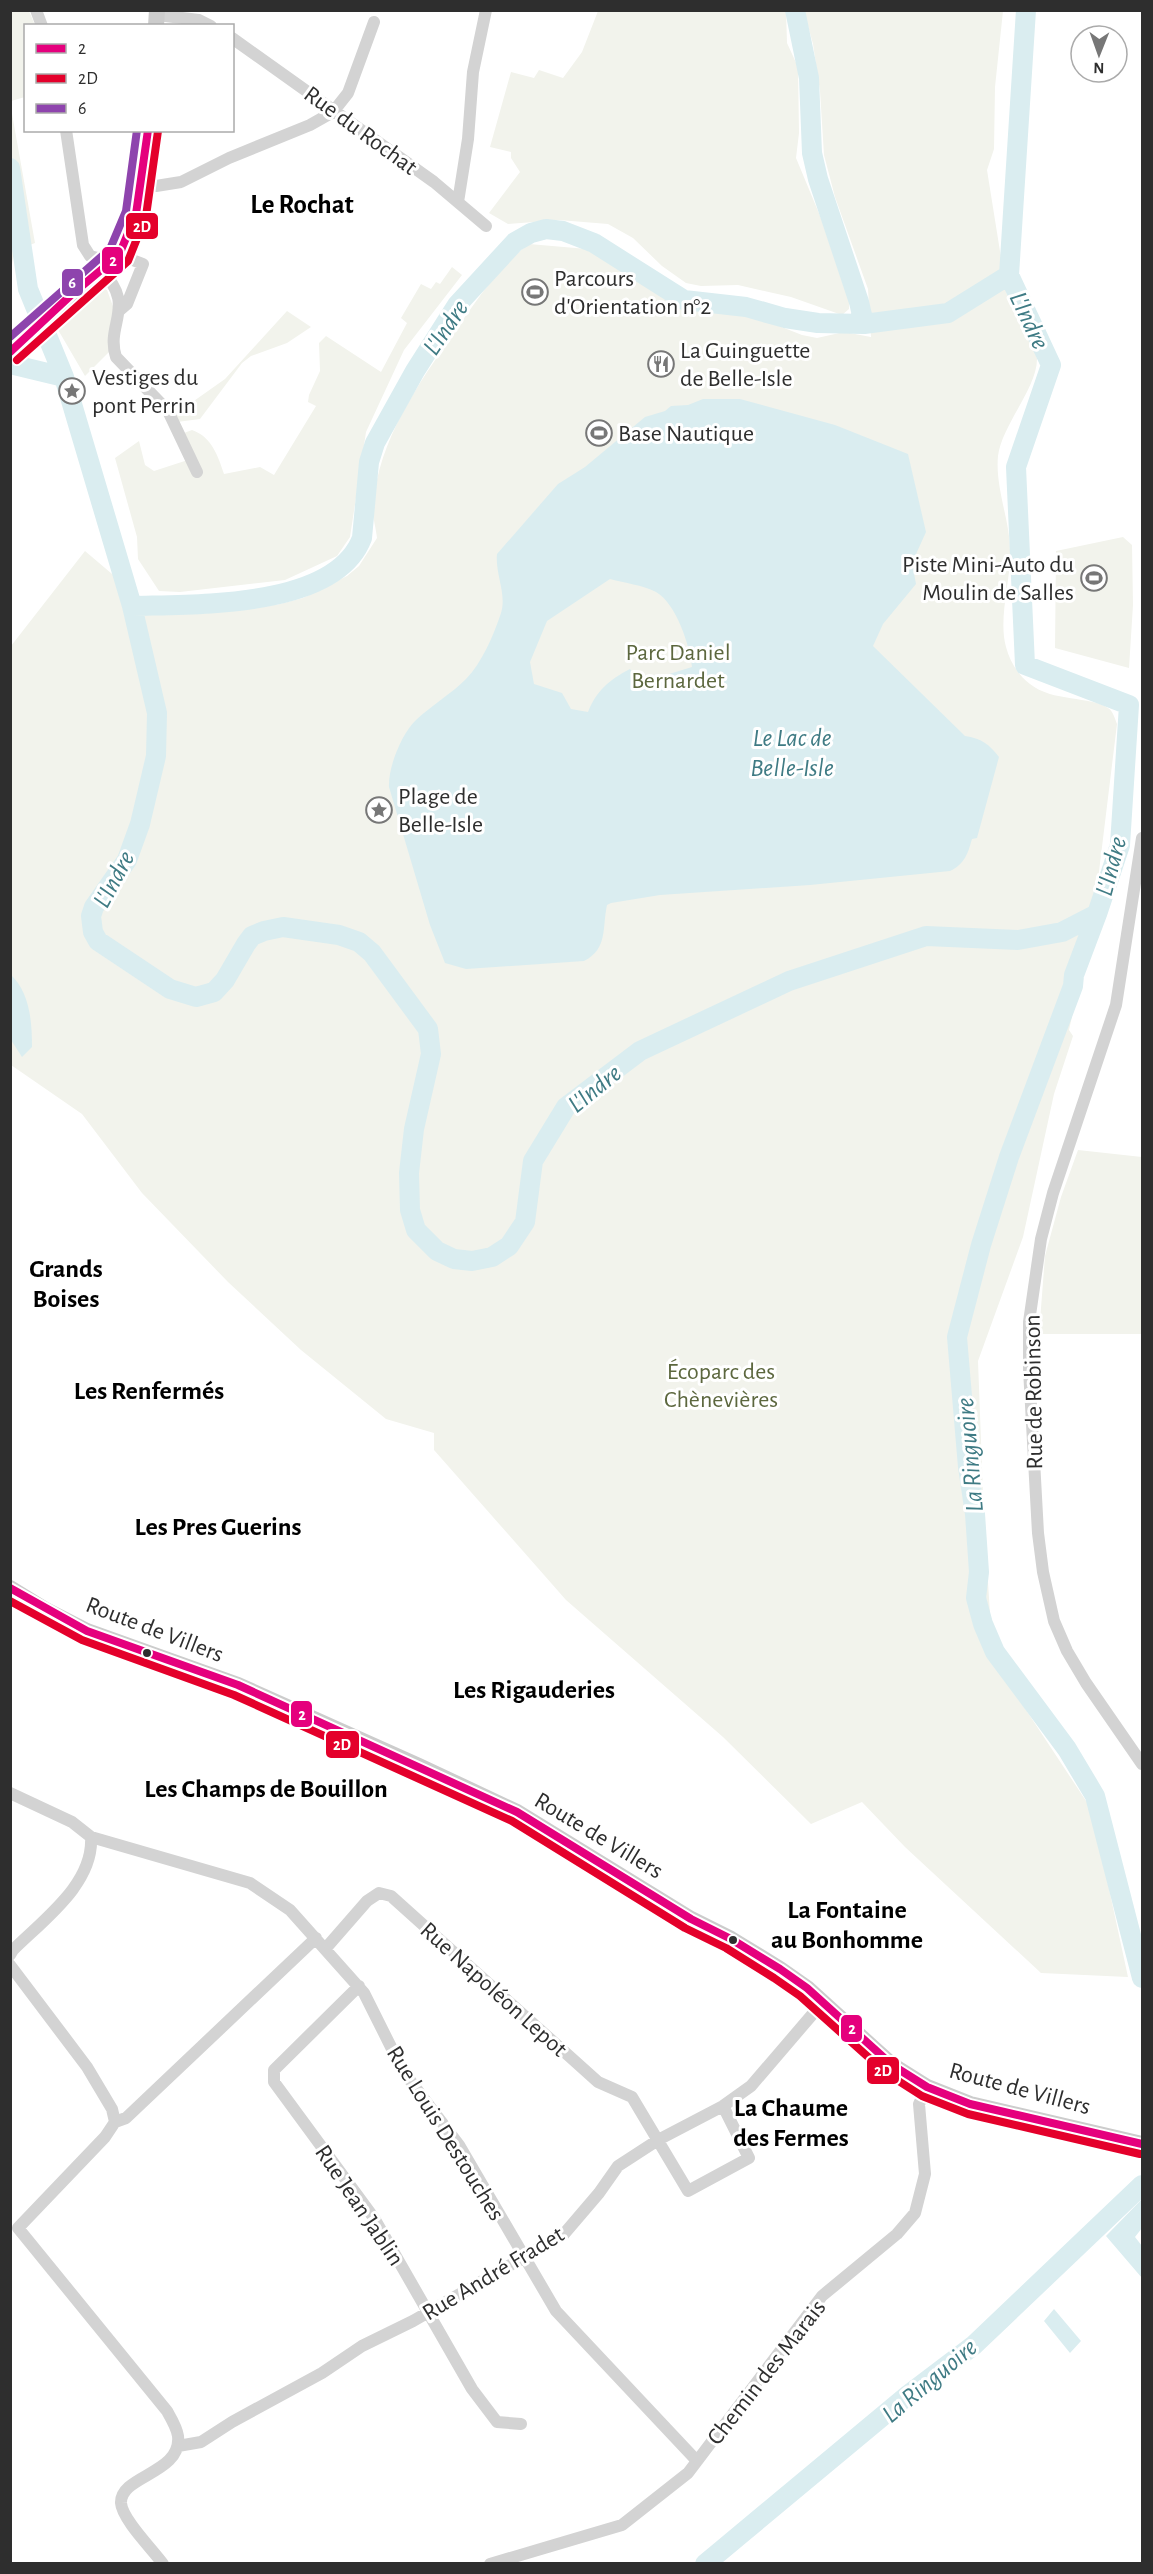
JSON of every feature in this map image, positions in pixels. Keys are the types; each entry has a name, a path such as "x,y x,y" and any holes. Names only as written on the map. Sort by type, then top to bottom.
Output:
{"main road":[{"path":"109,262 129,204 139,132"},
{"path":"10,352 109,262 136,214 148,132"},
{"name":"Route de Villers","path":"10,1588 44,1610 87,1631 238,1685 517,1812 691,1919 757,1954 795,1979 892,2065 927,2087 970,2104 1143,2144"}],"street":[{"path":"458,202 468,139 472,81 486,10"},
{"path":"157,17 205,19"},
{"path":"142,183 156,186 181,182 229,158 310,125 333,112 348,93 374,22"},
{"name":"Rue du Rochat","path":"234,39 434,182 486,226"},
{"path":"66,132 83,245 90,256 109,262 144,264 127,304 120,310"},
{"path":"109,262 107,276 117,294 120,310 115,333 116,357 168,411 197,472"},
{"name":"Rue de Robinson","path":"1143,838 1116,1005 1053,1193 1041,1239 1029,1322 1030,1418 1038,1533 1043,1572 1054,1621 1067,1652 1086,1683 1143,1764"},
{"name":"Rue Louis Destouches","path":"10,1793 72,1822 91,1837 250,1882 290,1910 359,1986 403,2071 459,2145 556,2311 697,2461"},
{"path":"10,1955 70,1893 85,1871 90,1857 91,1837"},
{"name":"Rue Napoléon Lepot","path":"326,1948 367,1901 379,1893 391,1896 598,2082 632,2097 688,2191 749,2158 723,2106"},
{"path":"163,2564 126,2517 121,2503 122,2496 130,2487 170,2461 178,2446 178,2433 167,2411 14,2231 105,2137 115,2122 126,2118 316,1938"},
{"path":"10,1965 87,2067 112,2109 115,2122"},
{"name":"Rue Jean Jablin","path":"359,1986 274,2070 274,2082 374,2218 472,2389 497,2422 521,2424"},
{"name":"Rue André Fradet","path":"178,2446 201,2442 232,2422 322,2373 362,2346 428,2313 564,2234 599,2193 618,2166 658,2140 723,2106 751,2085 823,2002"},
{"name":"Chemin des Marais","path":"490,2564 622,2525 688,2473 822,2296 897,2234 915,2213 925,2174 919,2104 927,2087"}],"green space":[{"path":"10,11 29,11 35,24 24,24 24,97 11,101"},
{"path":"598,11 786,11 787,43 798,67 799,133 796,158 840,264 849,298 849,309 842,315 791,297 738,285 701,286 686,283 662,266 633,238 608,224 559,220 508,224 489,213 520,172 511,158 511,152 490,147 511,72 534,78 539,70 563,78 582,52"},
{"path":"804,11 1003,11 995,87 994,149 987,170 1007,295 1012,297 1023,310 1037,359 1031,382 1006,432 998,456 999,480 1010,551 1003,624 1004,636 1012,663 1030,684 1049,694 1101,704 1111,711 1117,724 1096,896 1089,908 1093,923 1069,1030 1073,1036 1054,1094 1023,1237 978,1361 984,1520 993,1660 1092,1810 1128,1977 1041,1973 905,1847 862,1802 811,1824 723,1737 566,1600 434,1450 434,1433 386,1419 301,1350 228,1282 142,1193 82,1114 11,1065 11,646 85,551 158,613 164,609 193,605 276,605 303,598 347,576 359,566 377,538 373,510 377,481 383,458 402,413 427,372 480,296 507,263 529,244 587,249 679,306 756,317 802,335 817,338 844,332 871,337 868,289 835,197 824,155 820,91 813,44"},
{"path":"11,108 35,243 14,251 11,272"},
{"path":"452,267 462,275 404,350 366,432 350,537 337,556 285,580 180,592 159,591 138,559 137,537 115,458 139,441 145,465 154,471 194,458 184,433 192,430 209,442 217,454 224,474 260,467 274,475 316,406 308,402 320,371 319,343 326,336 381,372 407,323 401,318 421,284 431,289 436,282 440,284"},
{"path":"98,287 107,290 114,309 111,350 85,376 57,328"},
{"path":"287,311 311,327 287,343 251,356 242,363 200,419 177,422 174,415 225,379"},
{"name":"Piste Mini-Auto du Moulin de Salles","path":"1123,537 1132,545 1133,605 1129,668 1055,648 1056,551"},
{"path":"1078,1150 1142,1157 1142,1334 1039,1334 1045,1256 1061,1197"}],"water":[{"name":"Le Lac de Belle-Isle","path":"703,399 740,399 835,425 908,454 926,532 912,563 916,584 883,624 873,646 965,736 985,743 999,757 977,838 972,839 962,861 950,871 810,885 660,895 611,903 607,905 601,944 592,956 584,961 466,969 445,963 430,925 389,787 397,751 411,726 466,679 487,648 501,613 503,599 497,554 558,484 585,467 645,417 665,411 671,406 688,405","holes":["610,579 656,592 670,605 681,626 692,667 666,675 635,675 630,669 604,686 588,712 571,709 562,693 534,684 530,662 547,621"]},
{"path":"10,974 22,989 29,1008 32,1047 22,1057 11,1040"},
{"path":"1142,2199 1142,2228 1135,2237 1142,2246 1142,2278 1106,2236"},
{"path":"1054,2309 1081,2341 1070,2353 1044,2321"}],"waterway":[{"name":"L'Indre","path":"132,606 191,605 260,598 294,590 324,578 347,561 362,538 369,462 375,443 415,371 457,305 515,242 531,233 546,229 563,231 594,243 684,300 746,307 785,318 818,323 864,324 859,302 818,179 812,153 809,78 795,10"},
{"name":"L'Indre","path":"10,168 28,289 64,377 132,606 157,713 156,756 140,824 127,860 94,907 91,916 93,932 98,941 170,989 196,997 214,992 225,980 252,936 264,931 283,927 339,935 359,942 372,953 428,1029 431,1054 414,1129 409,1173 410,1210 416,1230 437,1251 454,1259 472,1261 492,1257 509,1246 525,1222 533,1161 566,1107 640,1051 789,981 926,936 1018,940 1062,932 1097,914 1120,845 1129,705 1025,665 1016,467 1051,365 1009,275 1026,10"},
{"name":"L'Indre","path":"864,324 948,313 1009,275"},
{"path":"10,364 64,377"},
{"name":"La Ringuoire","path":"1097,914 1074,975 1073,986 1009,1157 981,1245 957,1337 968,1467 975,1514 979,1572 976,1598 983,1624 995,1652 1067,1749 1095,1796 1142,1978"},
{"name":"La Ringuoire","path":"705,2564 908,2395 974,2345 1142,2185"}],"transit line":[{"name":"6","path":"10,337 110,249 126,211 137,132"},
{"name":"2","path":"10,352 70,296 119,255 136,214 148,132"},
{"name":"2D","path":"17,360 128,261 146,216 158,132"},
{"name":"2","path":"10,1588 87,1631 238,1685 517,1812 691,1919 731,1939 780,1969 807,1988 892,2065 927,2087 970,2104 1142,2144"},
{"name":"2D","path":"10,1601 82,1640 234,1695 512,1821 685,1928 726,1948 774,1978 800,1996 886,2073 922,2096 968,2114 1140,2154"}],"place":[{"name":"Parcours d'Orientation n°2","path":"535,292"},
{"name":"La Guinguette de Belle-Isle","path":"661,364"},
{"name":"Vestiges du pont Perrin","path":"72,391"},
{"name":"Base Nautique","path":"599,433"},
{"name":"Piste Mini-Auto du Moulin de Salles","path":"1094,578"},
{"name":"Plage de Belle-Isle","path":"379,810"}],"district":[{"name":"Le Rochat","path":"302,204"},
{"name":"Grands Boises","path":"66,1283"},
{"name":"Les Renfermés","path":"149,1390"},
{"name":"Les Pres Guerins","path":"218,1526"},
{"name":"Les Rigauderies","path":"534,1689"},
{"name":"Les Champs de Bouillon","path":"266,1788"},
{"name":"La Fontaine au Bonhomme","path":"847,1924"},
{"name":"La Chaume des Fermes","path":"791,2122"}],"park label":[{"name":"Parc Daniel Bernardet","path":"678,666"},
{"name":"Écoparc des Chènevières","path":"721,1385"}]}
